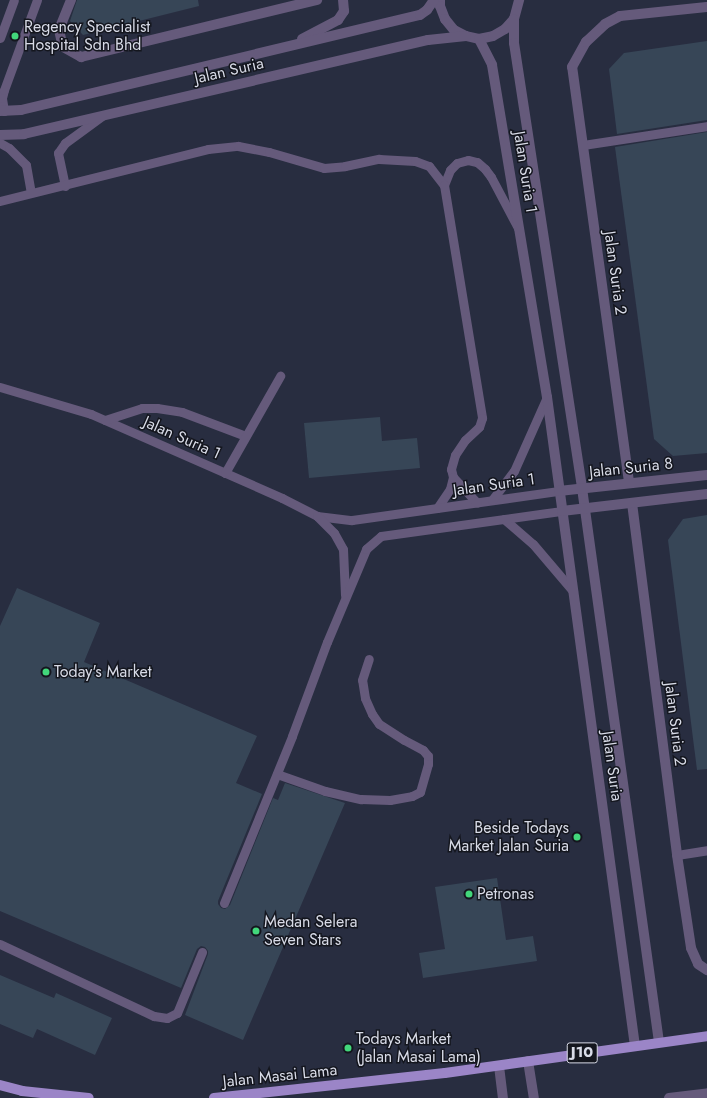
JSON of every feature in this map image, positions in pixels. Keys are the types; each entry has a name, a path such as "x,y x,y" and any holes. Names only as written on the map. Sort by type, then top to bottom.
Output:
{"main road":[{"name":"Jalan Masai Lama","path":"214,1098 499,1066 707,1036"},
{"path":"0,1085 22,1091 89,1098"}],"street":[{"path":"71,0 59,30 63,47 80,57 317,0"},
{"path":"288,46 338,20 344,11 343,0"},
{"name":"Jalan Suria","path":"2,111 21,110 420,15 427,10 434,0"},
{"path":"440,0 440,6 445,19 454,30 466,36 479,38 493,36 505,29 514,19"},
{"name":"Jalan Suria 1","path":"519,0 514,19 514,43 596,588"},
{"name":"Jalan Suria 2","path":"629,482 572,67 586,42 605,24 620,16 707,7"},
{"name":"Jalan Suria","path":"0,135 24,134 428,40 466,36"},
{"name":"Jalan Suria 1","path":"479,38 492,65 547,397 559,491"},
{"name":"Jalan Suria 8","path":"559,491 629,482 707,475"},
{"name":"Jalan Suria","path":"559,491 635,1046"},
{"path":"562,511 707,494"},
{"name":"Jalan Suria 2","path":"632,503 677,854 691,948 698,964 707,970"},
{"name":"Jalan Suria","path":"596,588 659,1042"},
{"path":"528,1061 534,1098"},
{"path":"499,1066 503,1098"},
{"path":"670,1098 707,1093"}],"lane":[{"path":"0,38 14,0"},
{"path":"2,111 2,98 4,90 36,0"},
{"path":"65,186 58,153 65,143 102,116"},
{"path":"583,145 707,126"},
{"path":"0,143 9,148 26,165 31,192"},
{"path":"0,201 31,192 65,186 208,149 238,146 269,152 324,168 345,166 379,159 414,161 429,166 444,186 482,418 479,428 466,440 455,455 451,469 453,477 467,494 477,503"},
{"path":"444,186 450,170 457,163 468,160 477,162 491,177 519,232"},
{"path":"225,473 280,376"},
{"name":"Jalan Suria 1","path":"0,387 75,409 105,420 225,473 317,516 352,520 559,491"},
{"path":"492,500 514,472 547,397"},
{"path":"105,420 136,409 157,408 182,412 246,436"},
{"path":"437,508 450,489 453,477"},
{"path":"224,903 277,774 326,642 366,549 381,536 562,511"},
{"path":"317,516 334,533 342,549 346,598"},
{"path":"504,519 533,544 573,591"},
{"path":"277,774 325,791 361,798 390,800 412,796 420,792 428,764 428,756 424,750 404,740 379,724 372,714 365,698 362,680 369,659"},
{"path":"677,854 707,850"},
{"path":"0,944 154,1016 167,1018 177,1013 202,952"}],"building":[{"path":"77,0 198,0 199,6 83,35 70,21"},
{"path":"707,41 707,120 617,134 609,69 624,53"},
{"path":"707,132 707,453 673,456 654,439 615,147"},
{"path":"380,417 382,441 417,438 420,468 309,478 304,423"},
{"path":"707,515 707,769 697,770 668,540 683,519"},
{"path":"17,588 100,623 84,662 257,736 236,783 262,794 218,901 221,908 225,909 230,905 273,798 278,800 285,783 345,803 243,1040 185,1015 208,954 205,947 201,946 197,949 181,988 0,911 0,626"},
{"path":"497,878 506,940 533,936 537,961 423,978 419,953 445,949 435,887"},
{"path":"0,975 54,998 56,993 112,1018 95,1055 37,1029 33,1038 0,1024"}],"place":[{"name":"Regency Specialist Hospital Sdn Bhd","path":"15,36"},
{"name":"Today's Market","path":"46,672"},
{"name":"Beside Todays Market Jalan Suria","path":"577,837"},
{"name":"Petronas","path":"469,894"},
{"name":"Medan Selera Seven Stars","path":"256,931"},
{"name":"Todays Market (Jalan Masai Lama)","path":"348,1048"}]}
